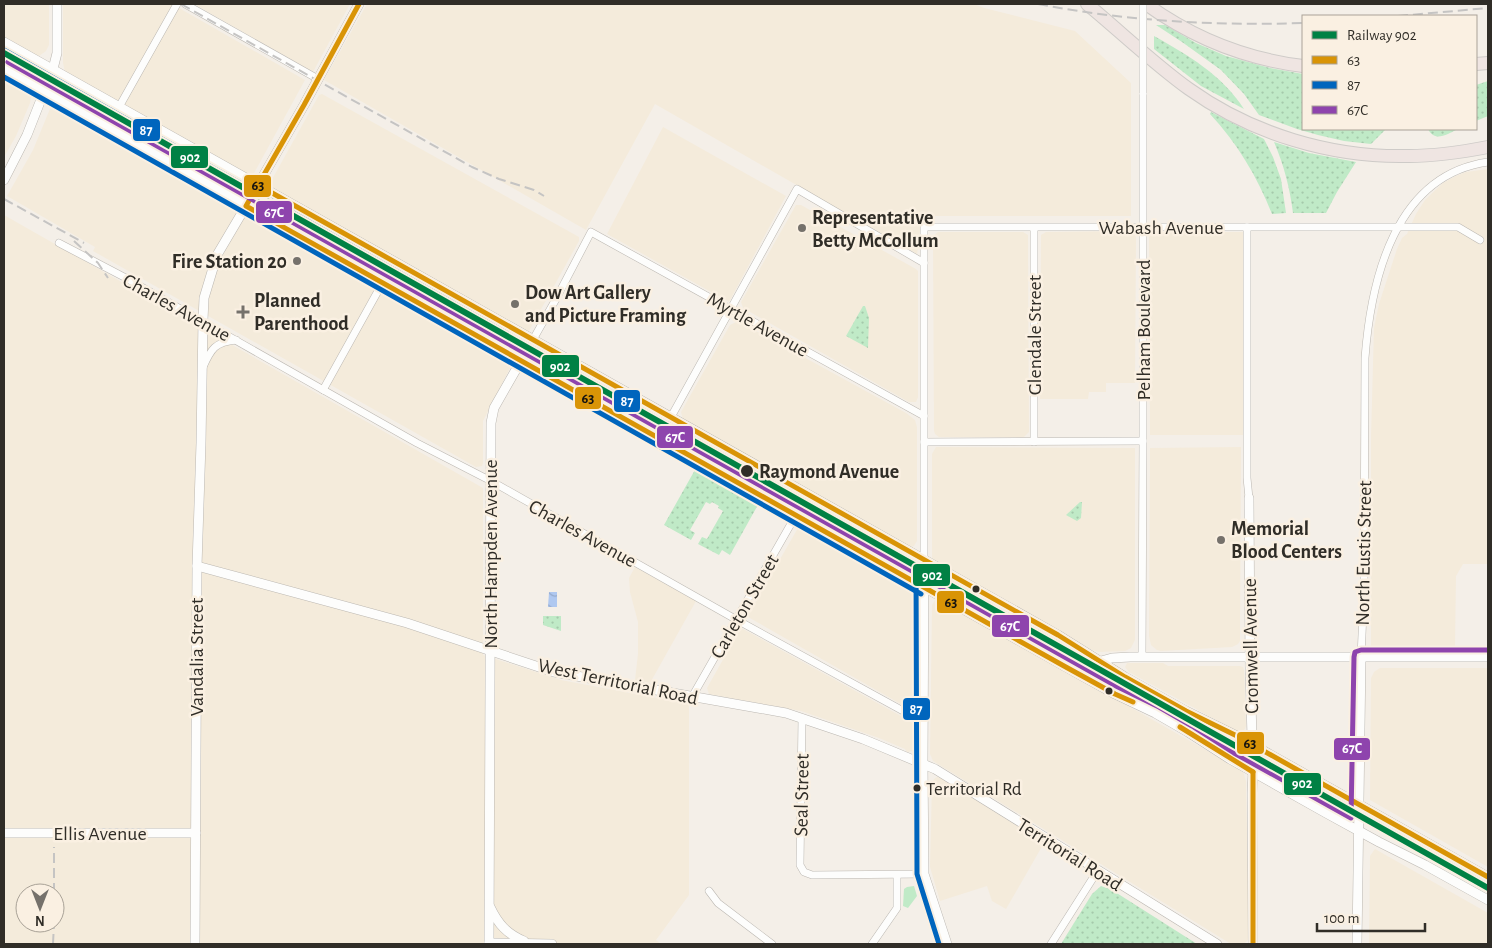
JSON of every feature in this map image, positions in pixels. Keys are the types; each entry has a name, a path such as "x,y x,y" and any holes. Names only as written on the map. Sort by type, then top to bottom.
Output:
{"highway":[{"path":"1087,4 1171,76 1215,105 1270,132 1305,144 1332,150 1366,154 1401,156 1445,154 1488,147"},
{"path":"1145,4 1187,30 1221,45 1258,58 1302,66"}],"main road":[{"path":"4,180 27,135 53,69 56,54 57,4"},
{"name":"Vandalia Street","path":"195,944 197,566 204,298 216,255 246,206 360,4"},
{"path":"4,42 1050,630 1125,677 1186,711 1252,744 1488,877"},
{"path":"4,69 383,282 523,356 796,515 1064,666 1172,722 1277,786 1488,900"},
{"name":"North Hampden Avenue","path":"488,944 492,416 498,400 523,356"},
{"name":"Cromwell Avenue","path":"1249,498 1253,772 1253,944"},
{"path":"924,560 924,874 947,944"},
{"name":"West Territorial Road","path":"197,566 407,623 554,672 786,713 864,738 923,764"},
{"path":"1064,666 1083,666 1112,658 1142,657 1488,657"},
{"name":"North Eustis Street","path":"1357,944 1361,657"},
{"name":"Territorial Road","path":"923,764 935,769 1217,944"},
{"name":"Ellis Avenue","path":"4,833 196,834"},
{"name":"North Hampden Avenue","path":"488,901 500,926 513,937 528,943"},
{"path":"488,944 552,944"}],"street":[{"path":"119,107 177,4"},
{"path":"185,4 318,79"},
{"name":"Pelham Boulevard","path":"1142,657 1143,94 1145,4"},
{"path":"1398,227 1421,195 1439,179 1460,168 1488,162"},
{"path":"671,418 797,189 924,263 924,560"},
{"name":"Wabash Avenue","path":"924,263 924,227 1458,227 1480,240"},
{"name":"Cromwell Avenue","path":"1249,498 1247,478 1250,227"},
{"name":"North Eustis Street","path":"1361,657 1364,581 1366,336 1374,294 1398,227"},
{"name":"Glendale Street","path":"1034,228 1034,442"},
{"name":"North Hampden Avenue","path":"523,356 592,232"},
{"name":"Myrtle Avenue","path":"592,232 924,416"},
{"name":"Charles Avenue","path":"60,243 203,320 417,443 491,481 737,620 905,712 924,715"},
{"path":"323,390 383,282"},
{"name":"Vandalia Street","path":"202,370 208,355 216,345 236,340"},
{"path":"924,442 1143,441"},
{"name":"Carleton Street","path":"692,697 796,515"},
{"name":"Seal Street","path":"802,718 800,865 804,872 812,875 897,874"},
{"path":"1051,944 1093,878 1099,872"},
{"path":"872,944 897,908 897,874 924,874"},
{"path":"709,890 718,903 772,944"}],"shaded area":[{"path":"4,4 49,4 49,45 46,51 39,56 35,55 4,37"},
{"path":"63,4 172,4 305,80 253,175 248,175 65,72 63,63"},
{"path":"194,4 350,4 313,72"},
{"path":"367,4 974,4 1075,31 1131,83 1131,216 922,216 917,254 655,104 586,230 324,80"},
{"path":"4,74 29,89 32,93 30,103 16,136 4,157"},
{"path":"322,94 579,237 579,241 529,331 525,331 271,188 270,183 319,95"},
{"path":"55,103 511,358 511,366 483,421 482,466 476,467 93,251 95,247 7,196 33,150 52,104"},
{"path":"663,127 786,196 729,302 607,234"},
{"path":"1488,169 1488,564 1463,564 1456,576 1455,646 1371,647 1371,437 1374,328 1379,304 1397,249 1425,200 1443,183 1456,176 1466,172"},
{"path":"796,205 801,205 918,271 918,397 916,402 909,402 743,308 741,302"},
{"path":"4,215 483,488 483,655 561,680 689,704 689,895 656,940 661,944 4,944"},
{"path":"1129,231 1136,237 1135,383 1106,383 1106,392 1089,392 1088,399 1040,399 1041,235 1046,232"},
{"path":"938,232 1023,232 1028,235 1029,432 1024,437 939,437 935,434 933,239 934,235"},
{"path":"1149,232 1243,232 1243,435 1150,435"},
{"path":"738,321 906,413 915,420 917,427 917,541 914,546 911,547 683,420 681,412 730,325"},
{"path":"936,447 1135,448 1135,640 1131,648 1125,651 1099,652 1092,650 933,560 932,454"},
{"path":"1241,447 1240,641 1232,647 1157,650 1151,645 1149,636 1150,448"},
{"path":"801,525 805,525 915,587 917,702 913,707 906,707 748,617"},
{"path":"635,567 696,601 650,683 635,680 638,654 638,622 630,592 629,578"},
{"path":"935,600 941,600 1243,771 1246,781 1249,939 1244,944 1231,944 933,761 930,754 932,605"},
{"path":"743,629 910,721 916,730 916,748 914,751 907,752 905,749 879,738 801,711 709,694 707,688 739,631"},
{"path":"1127,663 1163,663 1168,666 1243,667 1245,729 1241,732 1236,731 1129,672 1125,667"},
{"path":"1380,668 1488,668 1488,867 1370,800 1371,678 1374,672"},
{"path":"937,777 1044,843 1006,909 992,901 987,886 940,901 930,867 932,783"},
{"path":"1375,849 1488,913 1488,944 1369,944 1370,856"}],"green space":[{"path":"1156,25 1165,25 1196,43 1226,56 1270,68 1302,74 1302,130 1385,130 1371,144 1344,141 1297,129 1259,115 1244,94 1221,70"},
{"path":"1154,36 1204,67 1225,86 1244,109 1201,86 1154,49"},
{"path":"1488,81 1488,116 1477,121 1477,85"},
{"path":"1211,112 1264,139 1281,179 1286,213 1272,214 1260,186 1246,161 1210,114"},
{"path":"1429,130 1456,130 1442,136 1434,136"},
{"path":"1274,142 1309,153 1356,162 1326,213 1293,213 1286,177"},
{"path":"863,306 865,306 869,318 868,348 846,336"},
{"path":"696,468 759,503 730,555 722,550 719,555 698,544 702,537 707,539 723,511 712,502 710,504 706,502 690,530 695,533 691,540 664,525"},
{"path":"1082,502 1081,518 1077,521 1066,515"},
{"path":"543,616 561,616 561,631 543,625"},
{"path":"914,886 917,896 908,908 903,906 904,889"},
{"path":"1101,886 1112,890 1197,944 1061,944 1092,894"}],"water":[{"path":"549,592 557,592 557,607 548,607"}],"railway":[{"path":"181,4 472,167 499,179 534,190 544,196"},
{"path":"1038,4 1104,15 1170,21 1236,24 1302,23"},
{"path":"1409,15 1488,8"},
{"path":"4,199 84,243"},
{"path":"74,241 98,263 108,278"},
{"path":"54,847 54,883"},
{"path":"53,944 54,933"}],"rail line":[{"name":"902","path":"4,53 1488,888"}],"transit line":[{"name":"63","path":"359,4 246,206 1064,666 1133,702"},
{"name":"87","path":"4,50 916,564 917,874 939,944"},
{"name":"67C","path":"8,62 1118,687 1159,707 1234,753 1351,818 1355,652 1361,650 1488,650"},
{"name":"87","path":"4,77 921,594"},
{"name":"63","path":"258,185 1058,635 1125,677 1186,711 1239,737 1488,877"},
{"name":"63","path":"1180,727 1253,772"},
{"name":"63","path":"1253,772 1253,944"}],"place":[{"name":"Representative Betty McCollum","path":"802,228"},
{"name":"Fire Station 20","path":"297,261"},
{"name":"Dow Art Gallery and Picture Framing","path":"515,304"},
{"name":"Planned Parenthood","path":"243,312"},
{"name":"Raymond Avenue","path":"747,471"},
{"name":"Memorial Blood Centers","path":"1221,540"},
{"name":"Territorial Rd","path":"917,788"}]}
